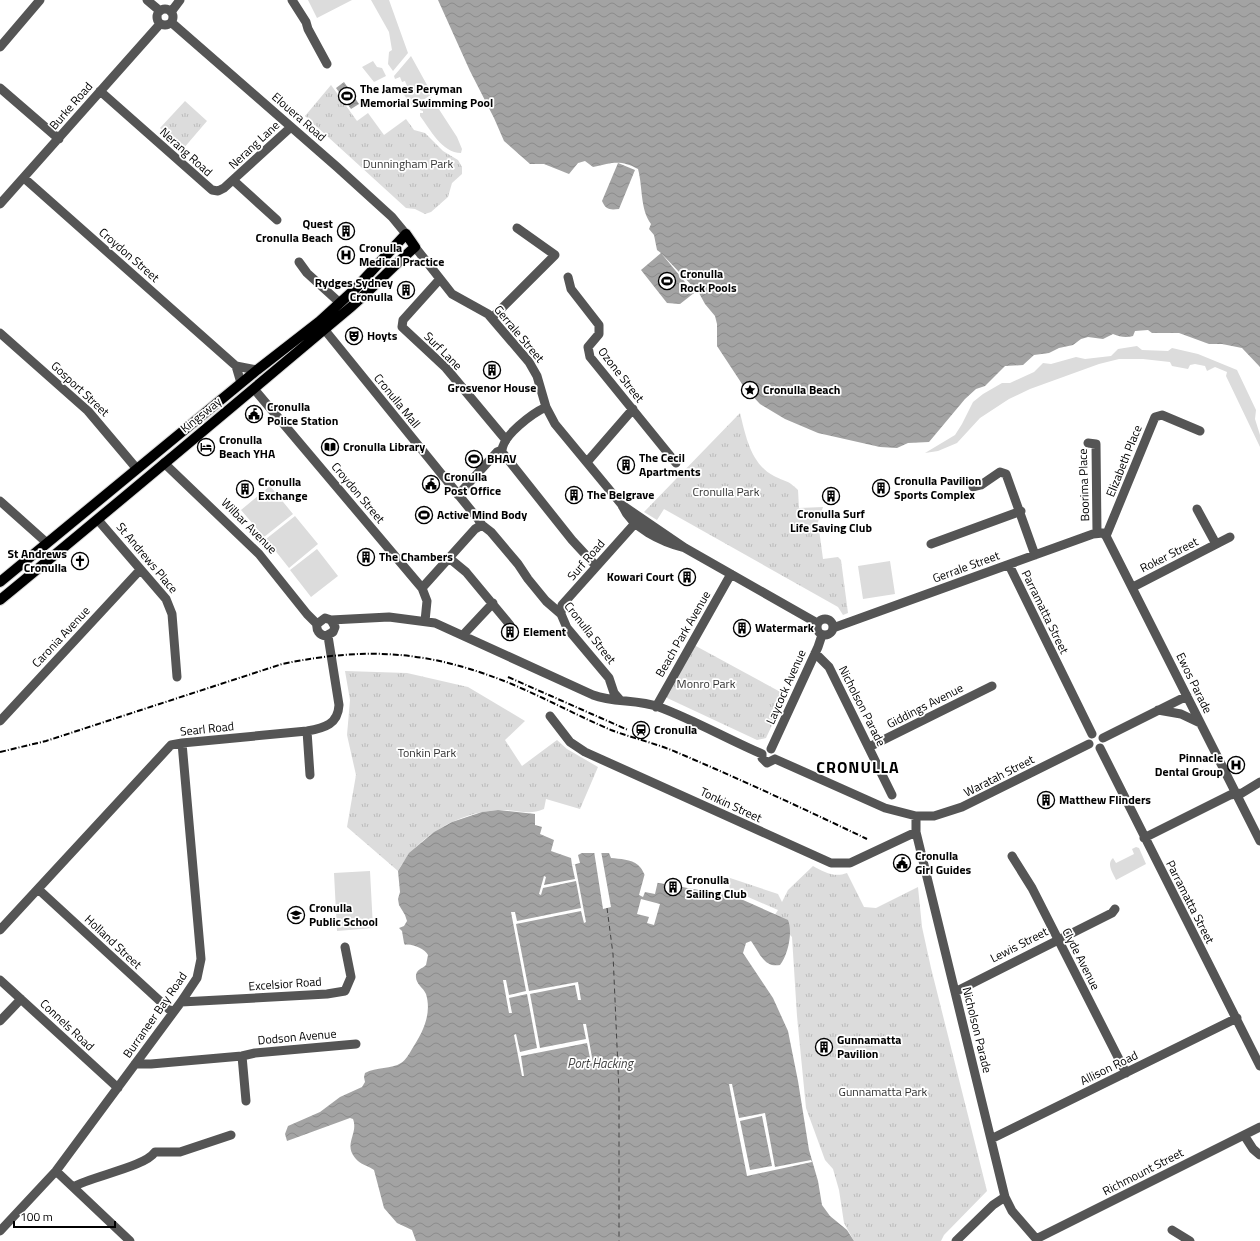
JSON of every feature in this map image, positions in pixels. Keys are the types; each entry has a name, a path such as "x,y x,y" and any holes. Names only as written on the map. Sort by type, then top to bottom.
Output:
{"main road":[{"name":"Gerrale Street","path":"406,234 415,247"},
{"name":"Kingsway","path":"0,582 340,303 406,234"},
{"name":"Kingsway","path":"0,600 98,520 352,306 415,247"},
{"path":"382,258 393,254 397,258 397,263"},
{"path":"221,400 243,390 254,389 258,378 276,357"},
{"name":"Wilbar Avenue","path":"155,454 164,463"},
{"name":"St Andrews Place","path":"89,509 98,520"}],"street":[{"path":"0,47 40,0"},
{"path":"147,0 160,11"},
{"path":"171,12 180,0"},
{"path":"292,0 306,22 308,29 327,64"},
{"path":"164,9 171,12 174,18 172,23 165,26 160,24 157,16 160,11 164,9"},
{"name":"Elouera Road","path":"172,23 392,217 406,234"},
{"name":"Burke Road","path":"0,204 160,24"},
{"path":"0,88 59,139"},
{"name":"Nerang Road","path":"100,91 209,188 215,191 221,190 233,180"},
{"name":"Nerang Lane","path":"233,180 291,127"},
{"name":"Croydon Street","path":"24,178 236,366"},
{"path":"233,180 277,220"},
{"path":"492,318 555,255 517,228"},
{"name":"Gerrale Street","path":"415,247 439,280 456,297 481,309 492,318 533,369 546,407 555,424 622,505 625,513 666,541 685,548 817,623"},
{"path":"299,262 307,273 340,303"},
{"name":"Ozone Street","path":"568,277 571,289 599,325 599,334 588,347 590,357 676,463"},
{"name":"Surf Lane","path":"439,280 403,320 402,327 446,368 506,440"},
{"name":"Cronulla Mall","path":"324,329 482,525"},
{"name":"Gosport Street","path":"0,332 88,411 137,469"},
{"path":"241,383 236,366 257,370"},
{"name":"Croydon Street","path":"254,389 422,588 427,601 425,621"},
{"path":"458,495 497,452 502,450 506,440 527,418 546,407"},
{"path":"587,462 632,409"},
{"name":"Elizabeth Place","path":"1106,536 1155,417 1162,415 1200,431"},
{"name":"Boorima Place","path":"1088,443 1096,444 1097,533"},
{"path":"502,450 509,463 572,540 596,566"},
{"name":"Wilbar Avenue","path":"164,463 259,554 307,614 317,624"},
{"path":"973,486 981,486 997,473 1004,472 1035,555"},
{"path":"0,501 47,543"},
{"name":"Roker Street","path":"1197,509 1216,544"},
{"path":"931,544 1020,512"},
{"name":"St Andrews Place","path":"98,520 170,606 178,677"},
{"name":"Surf Road","path":"561,614 562,606 637,521"},
{"path":"422,588 475,529 482,525"},
{"name":"Cronulla Street","path":"482,525 491,532 518,564 546,601 561,614 567,628 608,678 614,693 620,700"},
{"path":"1097,533 1103,533 1106,536"},
{"name":"Gerrale Street","path":"833,628 1097,533"},
{"name":"Ewos Parade","path":"1106,536 1260,841"},
{"name":"Roker Street","path":"1133,587 1230,537"},
{"path":"449,558 466,572 510,625"},
{"name":"Parramatta Street","path":"1009,565 1092,734"},
{"name":"Caronia Avenue","path":"0,721 140,570"},
{"name":"Beach Park Avenue","path":"656,707 731,574"},
{"path":"463,636 493,603"},
{"path":"333,623 333,632 328,636 320,634 317,630 317,624 323,618 333,623 348,619 390,617 435,623 593,695 606,699 620,700 656,707 762,754"},
{"path":"828,619 832,623 833,628 829,634 822,635 817,630 817,623 820,620 828,619"},
{"name":"Laycock Avenue","path":"771,749 822,635"},
{"name":"Searl Road","path":"0,930 172,745 307,731 326,727 333,722 339,710 328,636"},
{"name":"Nicholson Parade","path":"815,653 829,667 892,795"},
{"name":"Giddings Avenue","path":"869,747 992,686"},
{"path":"1103,738 1187,696"},
{"path":"1158,710 1182,714 1200,723"},
{"name":"Tonkin Street","path":"550,716 570,742 585,752 831,863 850,863 916,832"},
{"path":"307,731 310,775"},
{"path":"1092,734 1100,734 1103,738 1103,745 1100,748 1092,748 1089,744 1092,734"},
{"name":"Burraneer Bay Road","path":"0,1230 56,1171 173,1013 197,978 201,959 182,743"},
{"name":"Waratah Street","path":"916,816 934,816 962,808 1089,744"},
{"name":"Parramatta Street","path":"1100,748 1260,1066"},
{"path":"762,754 767,749 771,749 775,753 775,759"},
{"path":"762,754 763,760 767,763 775,759"},
{"path":"775,759 885,808 916,816"},
{"path":"1144,838 1228,796 1242,793 1260,782"},
{"name":"Nicholson Parade","path":"916,816 916,832 1005,1197 1012,1211 1037,1240"},
{"name":"Clyde Avenue","path":"1012,856 1032,888 1126,1073"},
{"name":"Holland Street","path":"38,889 173,1013"},
{"name":"Lewis Street","path":"955,992 1057,939 1108,915 1115,909"},
{"name":"Excelsior Road","path":"181,1002 327,994 345,991 351,977 345,947"},
{"name":"Connels Road","path":"0,980 118,1088"},
{"path":"0,1021 21,999"},
{"name":"Allison Road","path":"991,1139 1237,1018"},
{"name":"Dodson Avenue","path":"135,1064 242,1056 284,1050 356,1044"},
{"path":"242,1056 246,1101"},
{"name":"Richmount Street","path":"1037,1240 1260,1127"},
{"path":"73,1187 84,1181 137,1163 152,1156 155,1152 180,1152 231,1135"},
{"path":"1244,1135 1253,1149 1260,1154"},
{"path":"56,1171 130,1241"},
{"path":"956,1241 993,1205 1005,1197"},
{"path":"1172,1230 1190,1241"}],"green space":[{"path":"308,0 352,0 317,18"},
{"path":"371,0 389,0 408,53 393,71 388,64 389,52 392,50 389,32"},
{"path":"411,56 432,94 413,107 399,88 402,89 407,86 405,81 402,82 400,77 395,79 394,76"},
{"path":"373,61 377,67 382,68 386,76 374,82 362,67"},
{"name":"Dunningham Park","path":"331,85 357,121 368,113 384,135 406,119 414,130 425,133 443,151 458,160 462,167 462,174 452,183 448,197 431,212 425,214 415,209 406,208 305,116"},
{"path":"431,97 457,137 462,149 461,153 454,152 442,145 420,116 420,113 423,113 423,111 420,110 420,105"},
{"path":"185,101 207,121 183,149 160,128"},
{"path":"1137,346 1142,350 1168,351 1172,348 1198,354 1237,370 1256,410 1255,419 1260,435 1260,447 1226,376 1227,372 1215,367 1207,371 1205,366 1195,364 1190,365 1188,369 1172,366 1170,362 1143,359 1119,359 1099,364 1030,389 1009,399 980,418 957,443 938,451 925,453 955,435 973,402 983,394 1002,383 1010,383 1034,372 1043,363 1051,364 1076,357 1085,359 1111,356 1118,349"},
{"name":"Cronulla Park","path":"740,413 751,449 755,457 766,471 788,482 798,490 799,508 823,507 818,522 823,559 838,557 841,560 848,613 843,615 838,607 664,509 657,520 644,512"},
{"path":"270,486 293,514 264,537 241,510"},
{"path":"295,516 318,544 289,568 266,539"},
{"path":"317,549 338,576 311,597 290,570"},
{"path":"890,561 895,594 863,599 858,566"},
{"name":"Monro Park","path":"694,645 786,695 766,738 757,740 665,697"},
{"name":"Tonkin Park","path":"345,671 407,673 468,687 525,721 505,740 522,766 557,740 567,749 598,767 580,809 546,799 544,809 538,811 527,812 499,810 469,815 454,821 428,837 406,858 398,871 347,827 356,775 347,735 350,700"},
{"path":"1136,847 1139,848 1146,864 1116,880 1110,866 1111,860 1113,858 1116,863 1134,854 1132,849"},
{"name":"Gunnamatta Park","path":"813,866 833,875 847,873 864,907 876,908 918,887 922,927 931,968 987,1191 944,1235 941,1241 854,1241 844,1223 839,1190 833,1169 825,1160 806,1108 797,1016 792,937 773,918 778,910 730,889 727,877 778,894 782,902 788,890"},
{"path":"370,871 373,928 337,931 334,873"}],"water":[{"path":"438,0 1260,0 1260,367 1242,348 1222,344 1209,344 1179,333 1152,333 1148,330 1135,331 1133,336 1128,337 1113,334 1103,339 1088,337 1081,339 1073,345 1059,348 1049,353 1034,355 1023,365 1005,366 985,386 976,389 965,399 929,442 908,443 897,448 880,447 818,433 785,419 760,404 744,387 717,346 717,324 715,316 705,304 699,293 657,250 654,235 649,229 651,224 647,218 643,205 638,169 621,163 611,163 593,167 585,161 578,163 569,174 544,164 530,164 504,141"},
{"name":"The James Peryman Memorial Swimming Pool","path":"344,82 359,104 351,109 336,88"},
{"path":"618,163 635,170 619,209 611,209 607,208 602,201"},
{"name":"Cronulla Rock Pools","path":"661,253 694,293 680,304 667,303 641,270"},
{"name":"Port Hacking","path":"498,810 535,814 535,825 542,827 540,834 554,840 551,851 571,858 572,865 580,863 578,855 582,853 609,853 611,858 635,863 640,867 645,876 653,882 734,896 788,920 790,931 789,943 783,961 780,965 774,965 766,962 751,941 746,943 743,953 773,998 788,1031 809,1150 818,1181 822,1205 830,1216 847,1230 854,1241 416,1241 412,1230 397,1223 384,1208 374,1170 360,1162 353,1155 351,1145 354,1130 353,1119 350,1118 287,1141 285,1134 288,1126 320,1112 340,1097 362,1087 365,1082 365,1073 397,1065 403,1062 409,1055 423,1029 427,1016 428,1001 425,992 418,983 416,975 419,970 426,965 428,955 421,949 411,945 405,945 404,943 402,931 399,928 404,926 407,921 399,905 398,899 400,892 398,871 409,853 434,832 452,822 482,812"}],"pier":[{"path":"594,851 601,851 611,907 603,909"},
{"path":"575,864 586,922 584,923 581,911 516,924 529,991 578,982 581,1000 578,1000 575,985 530,994 540,1048 586,1039 583,1024 586,1024 593,1063 591,1063 587,1043 521,1056 524,1076 522,1076 514,1035 516,1034 520,1052 537,1048 527,994 509,998 512,1013 509,1013 503,980 506,980 509,995 526,991 511,912 515,912 517,921 581,908 576,881 543,888 541,895 539,894 544,876 546,877 544,885 575,879 572,865"},
{"path":"645,873 648,878 658,881 655,894 645,892 643,897 639,895"},
{"path":"641,899 660,904 654,925 647,923 649,917 637,914"},
{"path":"729,1084 732,1084 739,1118 765,1113 775,1167 811,1160 812,1162 747,1176","holes":["762,1116 772,1166 750,1170 740,1121"]}],"ferry route":[{"path":"607,908 613,954 619,1092 619,1241"}],"railway":[{"path":"0,752 46,741 282,664 314,658 343,655 400,655 455,665 514,685 611,730 668,749 700,762 867,839"},
{"path":"508,677 628,730"}],"place":[{"name":"The James Peryman Memorial Swimming Pool","path":"347,96"},
{"name":"Quest Cronulla Beach","path":"346,231"},
{"name":"Cronulla Medical Practice","path":"346,255"},
{"name":"Cronulla Rock Pools","path":"667,281"},
{"name":"Rydges Sydney Cronulla","path":"406,290"},
{"name":"Hoyts","path":"354,336"},
{"name":"Grosvenor House","path":"492,370"},
{"name":"Cronulla Beach","path":"750,390"},
{"name":"Cronulla Police Station","path":"254,414"},
{"name":"Cronulla Beach YHA","path":"206,447"},
{"name":"Cronulla Library","path":"330,447"},
{"name":"BHAV","path":"474,459"},
{"name":"The Cecil Apartments","path":"626,465"},
{"name":"Cronulla Post Office","path":"431,484"},
{"name":"Cronulla Pavilion Sports Complex","path":"881,488"},
{"name":"Cronulla Exchange","path":"245,489"},
{"name":"The Belgrave","path":"574,495"},
{"name":"Cronulla Surf Life Saving Club","path":"831,496"},
{"name":"Active Mind Body","path":"424,515"},
{"name":"The Chambers","path":"366,557"},
{"name":"St Andrews Cronulla","path":"80,561"},
{"name":"Kowari Court","path":"687,577"},
{"name":"Watermark","path":"742,628"},
{"name":"Element","path":"510,632"},
{"name":"Cronulla","path":"641,730"},
{"name":"Pinnacle Dental Group","path":"1236,765"},
{"name":"Matthew Flinders","path":"1046,800"},
{"name":"Cronulla Girl Guides","path":"902,863"},
{"name":"Cronulla Sailing Club","path":"673,887"},
{"name":"Cronulla Public School","path":"296,915"},
{"name":"Gunnamatta Pavilion","path":"824,1047"}],"district":[{"name":"CRONULLA","path":"858,767"}]}
